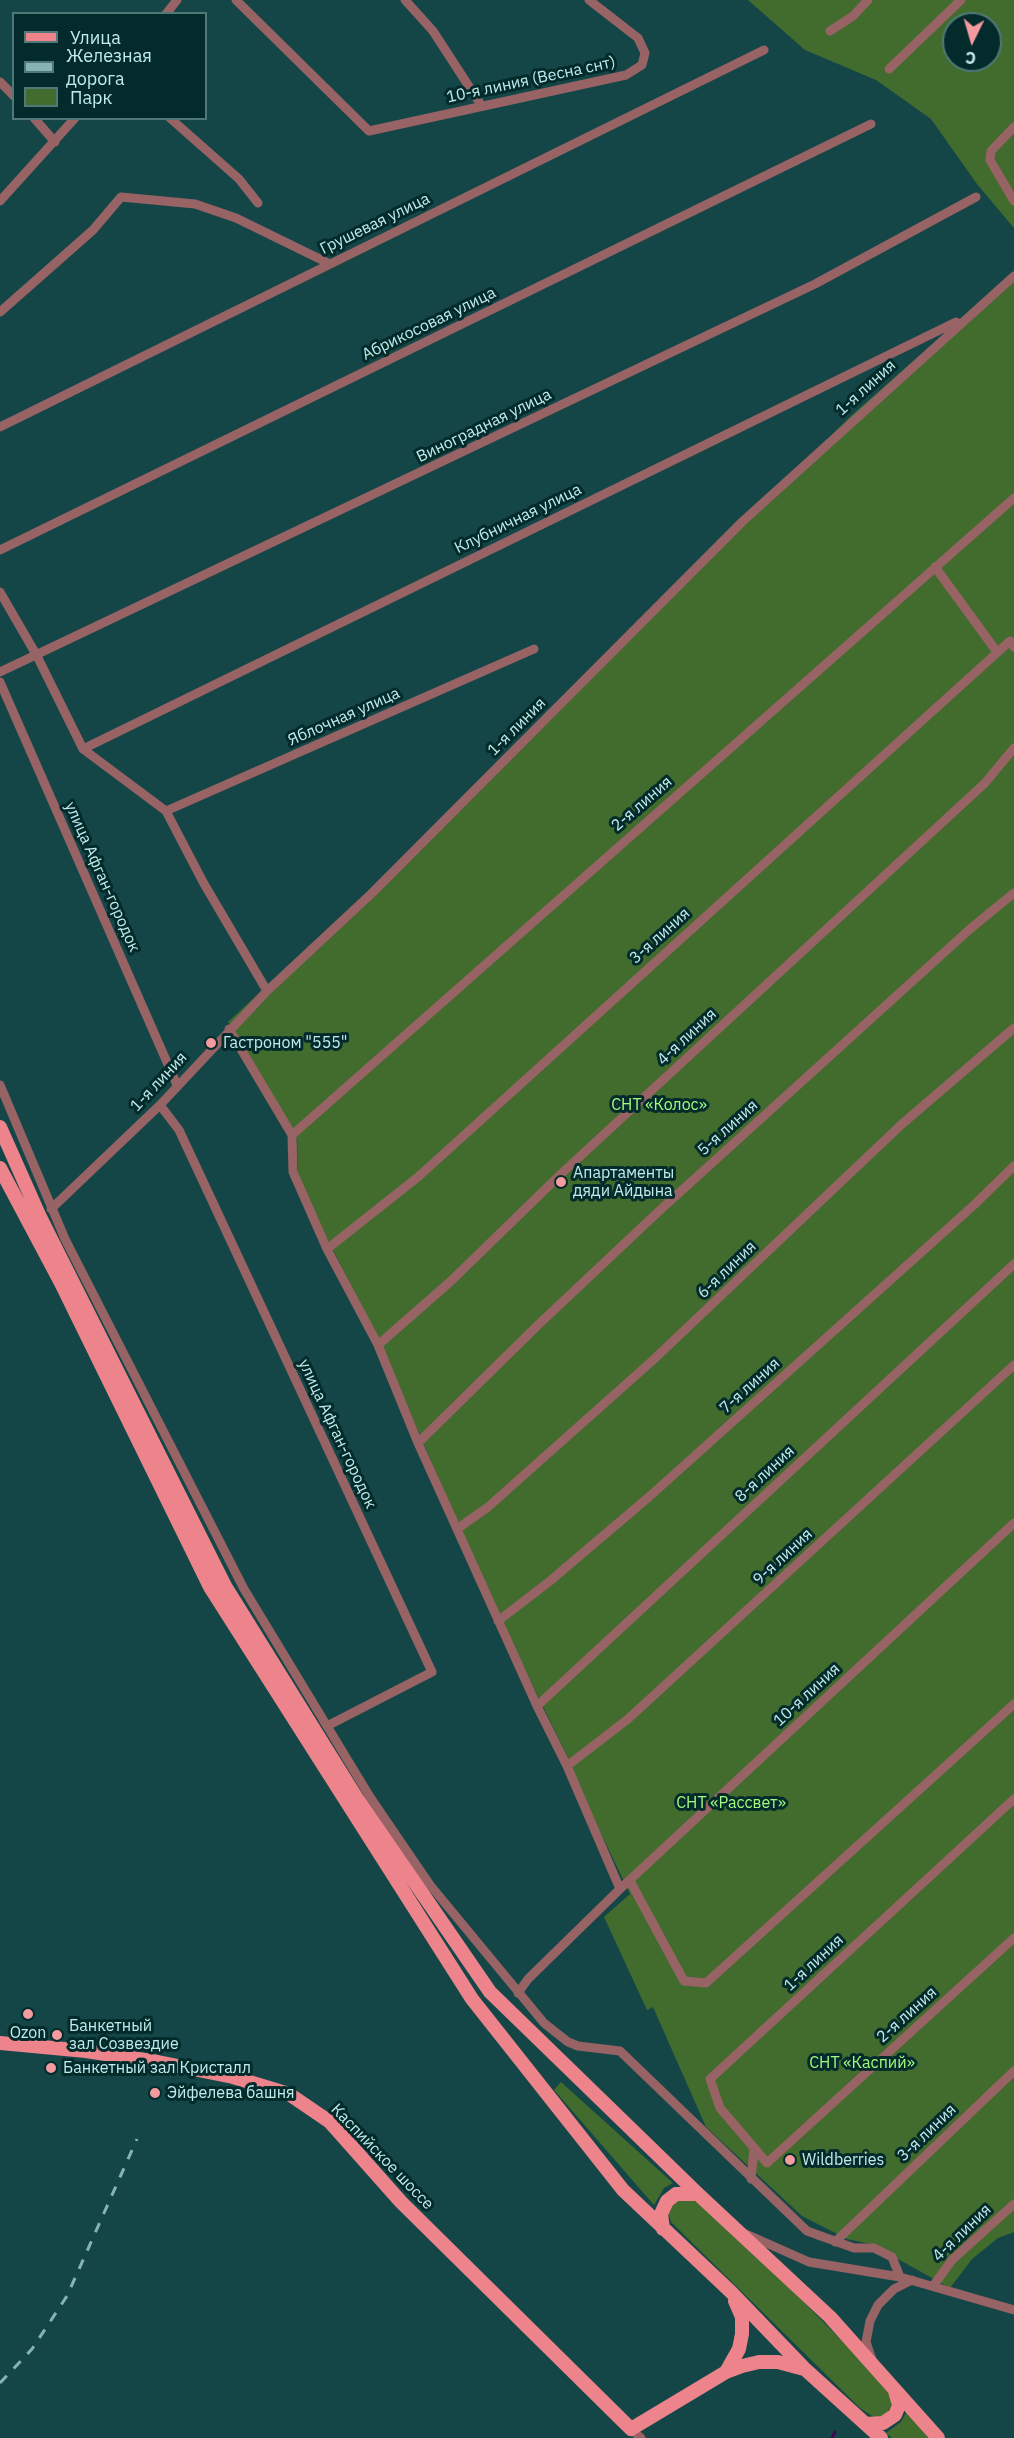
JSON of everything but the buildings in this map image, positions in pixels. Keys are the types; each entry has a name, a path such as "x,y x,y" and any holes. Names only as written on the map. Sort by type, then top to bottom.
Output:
{"main road":[{"path":"0,1126 40,1217 225,1586 356,1797 490,1992 698,2194 830,2317 938,2438"},
{"path":"0,1168 61,1284 210,1587 472,1999 623,2190 731,2292 806,2370 881,2438"},
{"name":"Каспийское шоссе","path":"0,2043 86,2051 158,2062 234,2077 289,2094 330,2122 401,2202 636,2433"},
{"path":"663,2229 661,2214 667,2201 676,2194 698,2194"},
{"path":"726,2372 739,2349 742,2334 742,2317 731,2292"},
{"path":"636,2433 726,2372 759,2362 778,2362 806,2370"},
{"path":"866,2424 883,2423 895,2415 899,2405 896,2391"}],"street":[{"path":"168,12 177,0"},
{"name":"10-я линия (Весна снт)","path":"236,0 369,131 626,75 642,65 645,53 638,38 589,0"},
{"path":"405,0 432,31 481,105"},
{"path":"830,31 853,16 868,0"},
{"path":"889,69 961,0"},
{"name":"Грушевая улица","path":"0,427 328,263 764,51"},
{"path":"0,82 12,94"},
{"path":"36,120 55,142"},
{"path":"0,201 73,120"},
{"path":"172,120 239,179 258,203"},
{"name":"Абрикосовая улица","path":"0,550 871,124"},
{"path":"1014,127 991,151 990,160 1014,201"},
{"path":"0,312 93,230 121,197 195,204 236,218 328,263"},
{"name":"Виноградная улица","path":"0,672 815,285 976,197"},
{"name":"1-я линия","path":"51,1209 160,1105 229,1029 371,894 743,520 1014,276"},
{"name":"Клубничная улица","path":"82,749 966,317"},
{"name":"2-я линия","path":"292,1135 1014,498"},
{"path":"935,567 998,652"},
{"path":"0,592 37,656 82,749 166,811 202,882 267,991"},
{"name":"3-я линия","path":"327,1250 418,1177 998,652 1012,644"},
{"name":"Яблочная улица","path":"166,811 534,649"},
{"name":"улица Афган-городок","path":"0,682 177,1084"},
{"name":"4-я линия","path":"378,1345 452,1281 562,1173 985,783 1014,748"},
{"name":"5-я линия","path":"418,1443 538,1325 658,1212 970,929 1014,893"},
{"name":"6-я линия","path":"457,1529 488,1508 652,1361 902,1124 1014,1028"},
{"path":"229,1029 292,1135 293,1172 327,1250 378,1345 418,1443 537,1706 567,1766 620,1889"},
{"path":"0,1085 51,1209 244,1589 370,1797 430,1885 544,2023 568,2042 578,2046 620,2051 807,2231 854,2248 874,2248 892,2258 900,2277"},
{"name":"улица Афган-городок","path":"160,1105 178,1130 432,1672 327,1726"},
{"name":"7-я линия","path":"498,1621 550,1581 659,1488 1014,1166"},
{"name":"8-я линия","path":"537,1706 1014,1264"},
{"name":"9-я линия","path":"567,1766 628,1719 1014,1365"},
{"name":"10-я линия","path":"518,1993 528,1979 620,1889 1014,1523"},
{"path":"630,1881 684,1981 706,1983 1014,1704"},
{"name":"1-я линия","path":"767,2163 720,2108 710,2079 1014,1799"},
{"name":"2-я линия","path":"767,2163 1014,1938"},
{"name":"3-я линия","path":"835,2242 1014,2071"},
{"path":"751,2179 754,2149"},
{"name":"4-я линия","path":"933,2286 952,2260 1014,2204"},
{"path":"737,2230 808,2262 900,2277 1014,2310"},
{"path":"875,2368 866,2342 870,2321 879,2305 894,2289 912,2280"}],"green space":[{"path":"748,0 1014,0 1014,228 977,184 931,119 876,80 805,50"},
{"name":"СНТ «Колос»","path":"1014,272 1014,2232 998,2238 972,2259 950,2288 871,2244 847,2239 802,2216 706,2127 653,2007 647,2010 604,1917 630,1894 573,1775 573,1768 494,1606 376,1334 307,1199 298,1176 297,1139 228,1022 353,906 852,415"},
{"path":"561,2082 673,2183 664,2188 654,2205 554,2090"},
{"path":"693,2197 790,2288 891,2391 893,2400 887,2414 875,2418 860,2408 671,2222 668,2212 675,2199"},
{"path":"907,2411 928,2438 892,2438 886,2433 901,2422"}],"waterway":[{"path":"832,2438 835,2432"}],"railway":[{"path":"0,2383 32,2349 67,2296 137,2139"}],"place":[{"name":"Гастроном \"555\"","path":"211,1043"},
{"name":"Апартаменты дяди Айдына","path":"561,1182"},
{"name":"Ozon","path":"28,2014"},
{"name":"Банкетный зал Созвездие","path":"57,2035"},
{"name":"Банкетный зал Кристалл","path":"51,2068"},
{"name":"Эйфелева башня","path":"155,2093"},
{"name":"Wildberries","path":"790,2160"}],"park label":[{"name":"СНТ «Рассвет»","path":"731,1803"},
{"name":"СНТ «Каспий»","path":"862,2063"}]}
